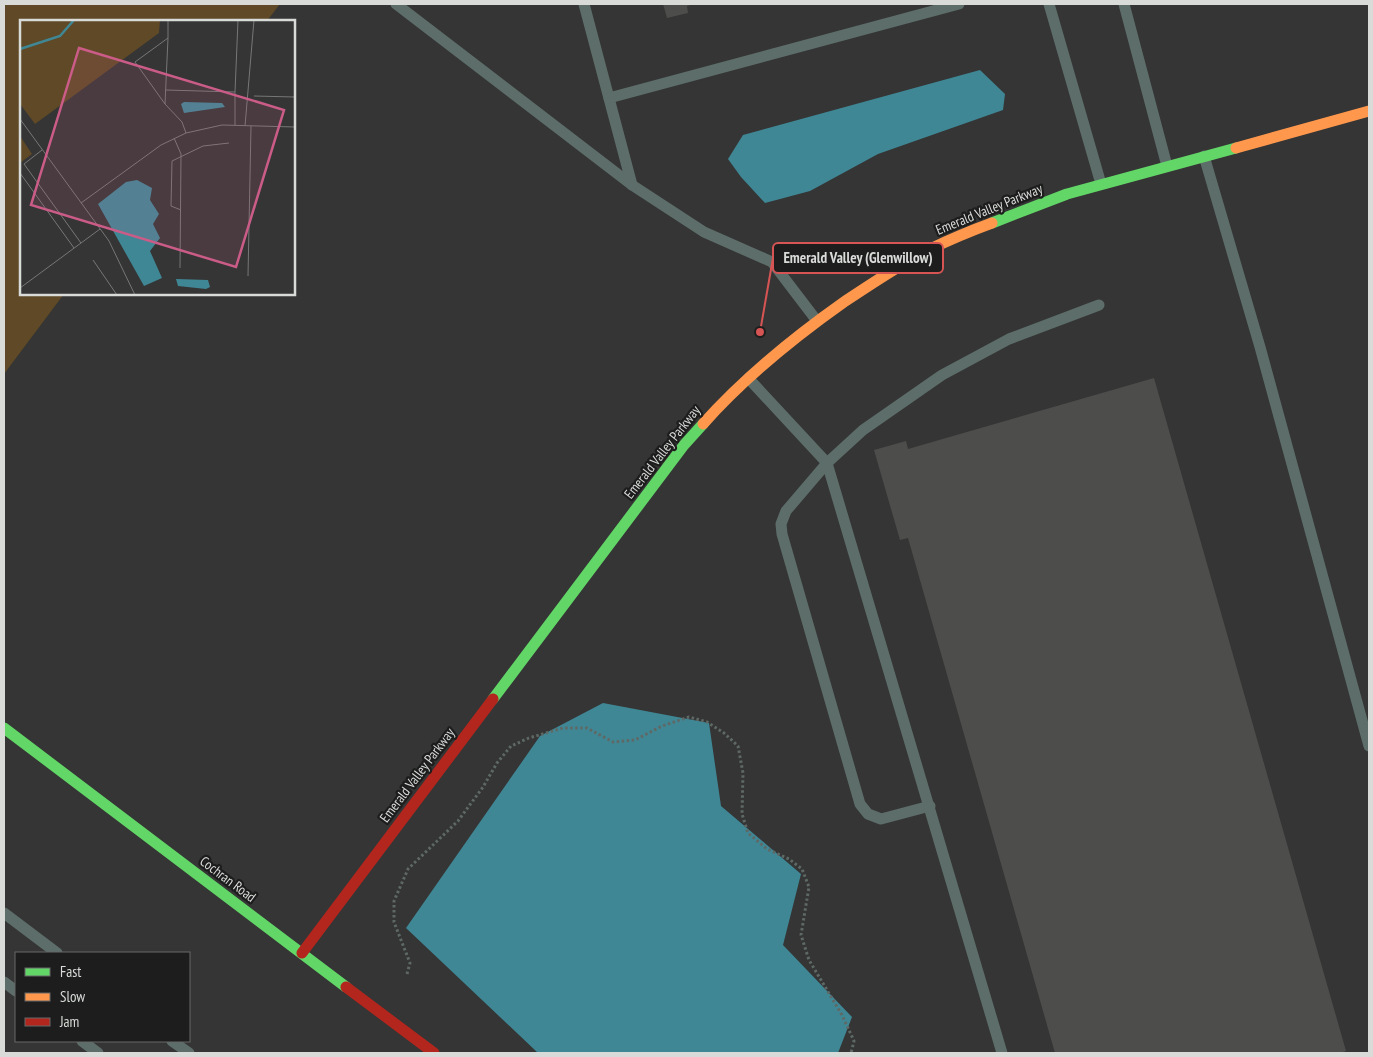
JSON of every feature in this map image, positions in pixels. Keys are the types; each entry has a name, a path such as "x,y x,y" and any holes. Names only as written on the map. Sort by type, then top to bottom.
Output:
{"street":[{"name":"Emerald Valley Parkway","path":"302,953 684,445 718,407 769,359 817,321 874,282 928,250 1024,209 1101,184 1369,111"},
{"name":"Cochran Road","path":"4,728 434,1053"}],"lane":[{"path":"396,4 632,185 704,232 772,262 817,321"},
{"path":"584,4 632,185"},
{"path":"609,98 959,4"},
{"path":"1050,4 1101,184"},
{"path":"1124,4 1167,166"},
{"path":"1204,156 1260,347 1369,746"},
{"path":"930,806 881,820 868,814 860,804 782,534 781,524 786,511 827,463 863,430 942,375 1009,339 1099,305"},
{"path":"749,379 827,463 1002,1053"},
{"path":"4,913 56,952"},
{"path":"4,982 15,991"},
{"path":"83,1042 98,1053"},
{"path":"173,1042 189,1053"}],"path":[{"path":"407,974 410,963 394,922 394,901 408,869 458,821 483,788 497,763 511,746 529,738 563,728 588,728 612,742 635,740 662,726 689,717 707,722 724,733 738,746 743,773 742,814 748,833 767,849 789,859 802,869 809,888 801,935 809,960 842,1015 854,1041 851,1053"}],"shaded area":[{"path":"4,4 280,4 268,20 20,20 20,295 63,295 4,374"}],"water":[{"path":"980,70 1005,94 1003,110 878,154 810,191 765,203 741,177 728,159 743,135"},
{"path":"603,703 709,723 721,806 801,874 783,945 852,1017 838,1053 538,1053 406,928 540,736"}],"building":[{"path":"663,4 694,4 687,6 688,13 667,18"},
{"path":"1154,378 1346,1051 1340,1053 1055,1053 908,538 900,540 874,450 906,441 908,449"}],"traffic: fast":[{"path":"992,223 1067,194 1236,148"},
{"path":"493,699 684,445 703,424"},
{"path":"4,728 346,987"}],"traffic: slow":[{"path":"1236,148 1369,111"},
{"path":"703,424 770,359 844,302 896,268 928,250 992,223"}],"traffic: jam":[{"path":"302,953 493,699"},
{"path":"346,987 434,1053"}],"place":[{"name":"Emerald Valley (Glenwillow)","path":"760,332"}]}
